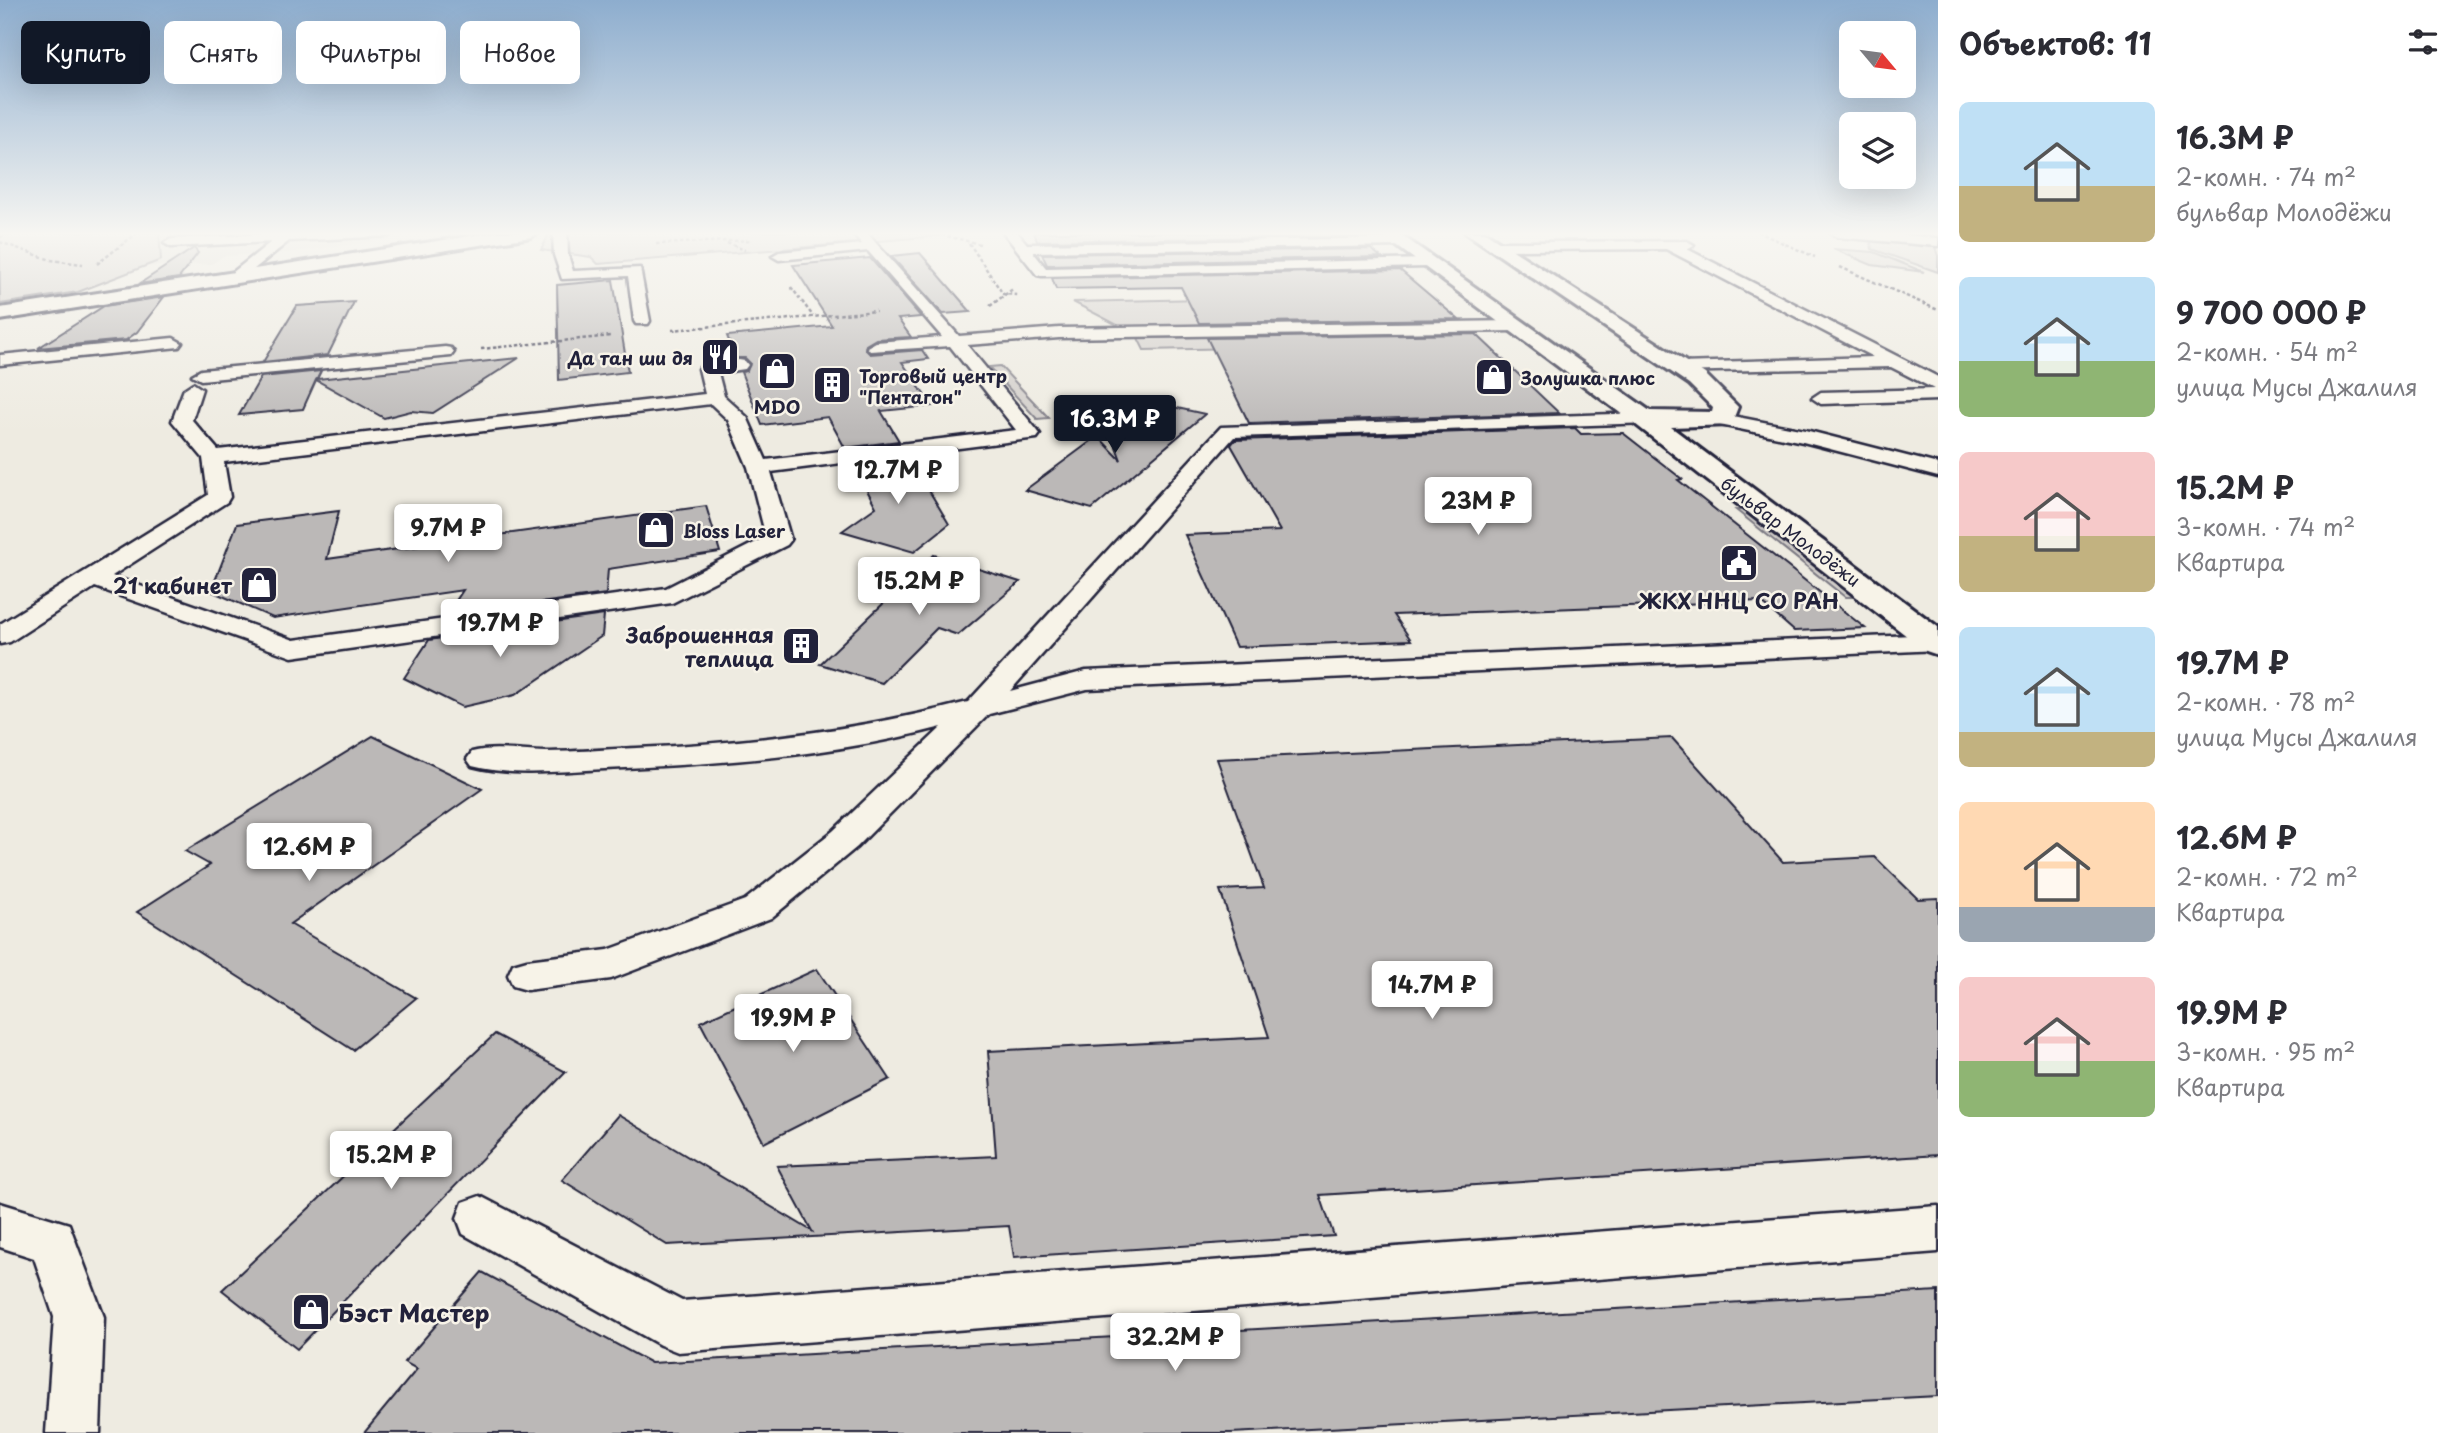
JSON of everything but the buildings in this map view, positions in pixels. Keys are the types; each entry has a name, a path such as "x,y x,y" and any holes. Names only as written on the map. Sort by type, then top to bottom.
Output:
{"street":[{"path":"0,314 101,299"},
{"name":"бульвар Молодёжи","path":"1477,299 1644,419 1937,643"},
{"path":"1575,299 1697,379 1727,407 1722,419 1644,419"}],"lane":[{"path":"639,299 642,321"},
{"path":"759,467 1030,434 954,340 922,306 919,299"},
{"path":"1781,299 1938,384"},
{"path":"876,346 1059,333 1514,326"},
{"path":"0,360 173,342"},
{"path":"0,636 219,497 213,457 182,421 197,382 445,352"},
{"path":"1680,369 1894,362"},
{"path":"92,577 292,649 672,595 779,540 759,467 737,416 715,398 708,369 739,365"},
{"path":"1821,398 1938,394"},
{"path":"213,457 715,398"},
{"path":"527,975 611,964 758,909 845,839 979,708 1228,431 1644,419"},
{"path":"1722,419 1805,436 1938,471"},
{"path":"483,759 545,762 684,756 799,745 911,726 1086,680 1937,643"},
{"path":"480,1218 678,1327 1938,1229"},
{"path":"0,1225 52,1240 79,1317 73,1433"}],"path":[{"path":"1912,299 1938,310"},
{"path":"814,317 922,306"}],"shaded area":[{"path":"0,299 33,299 0,304"},
{"path":"1394,299 1450,312 1461,323 1125,329 1073,302"},
{"path":"1338,335 1348,346 1144,350 1138,338"},
{"path":"1000,366 1049,418 1037,419 989,367"},
{"path":"1736,510 1748,510 1859,597 1845,597"}],"place":[{"name":"Да тан ши дя","path":"720,357"},
{"name":"MDO","path":"777,371"},
{"name":"Золушка плюс","path":"1494,377"},
{"name":"Торговый центр \"Пентагон\"","path":"832,385"},
{"name":"Bloss Laser","path":"656,530"},
{"name":"ЖКХ ННЦ СО РАН","path":"1739,563"},
{"name":"21 кабинет","path":"259,585"},
{"name":"Заброшенная теплица","path":"801,646"},
{"name":"Бэст Мастер","path":"311,1312"}]}
